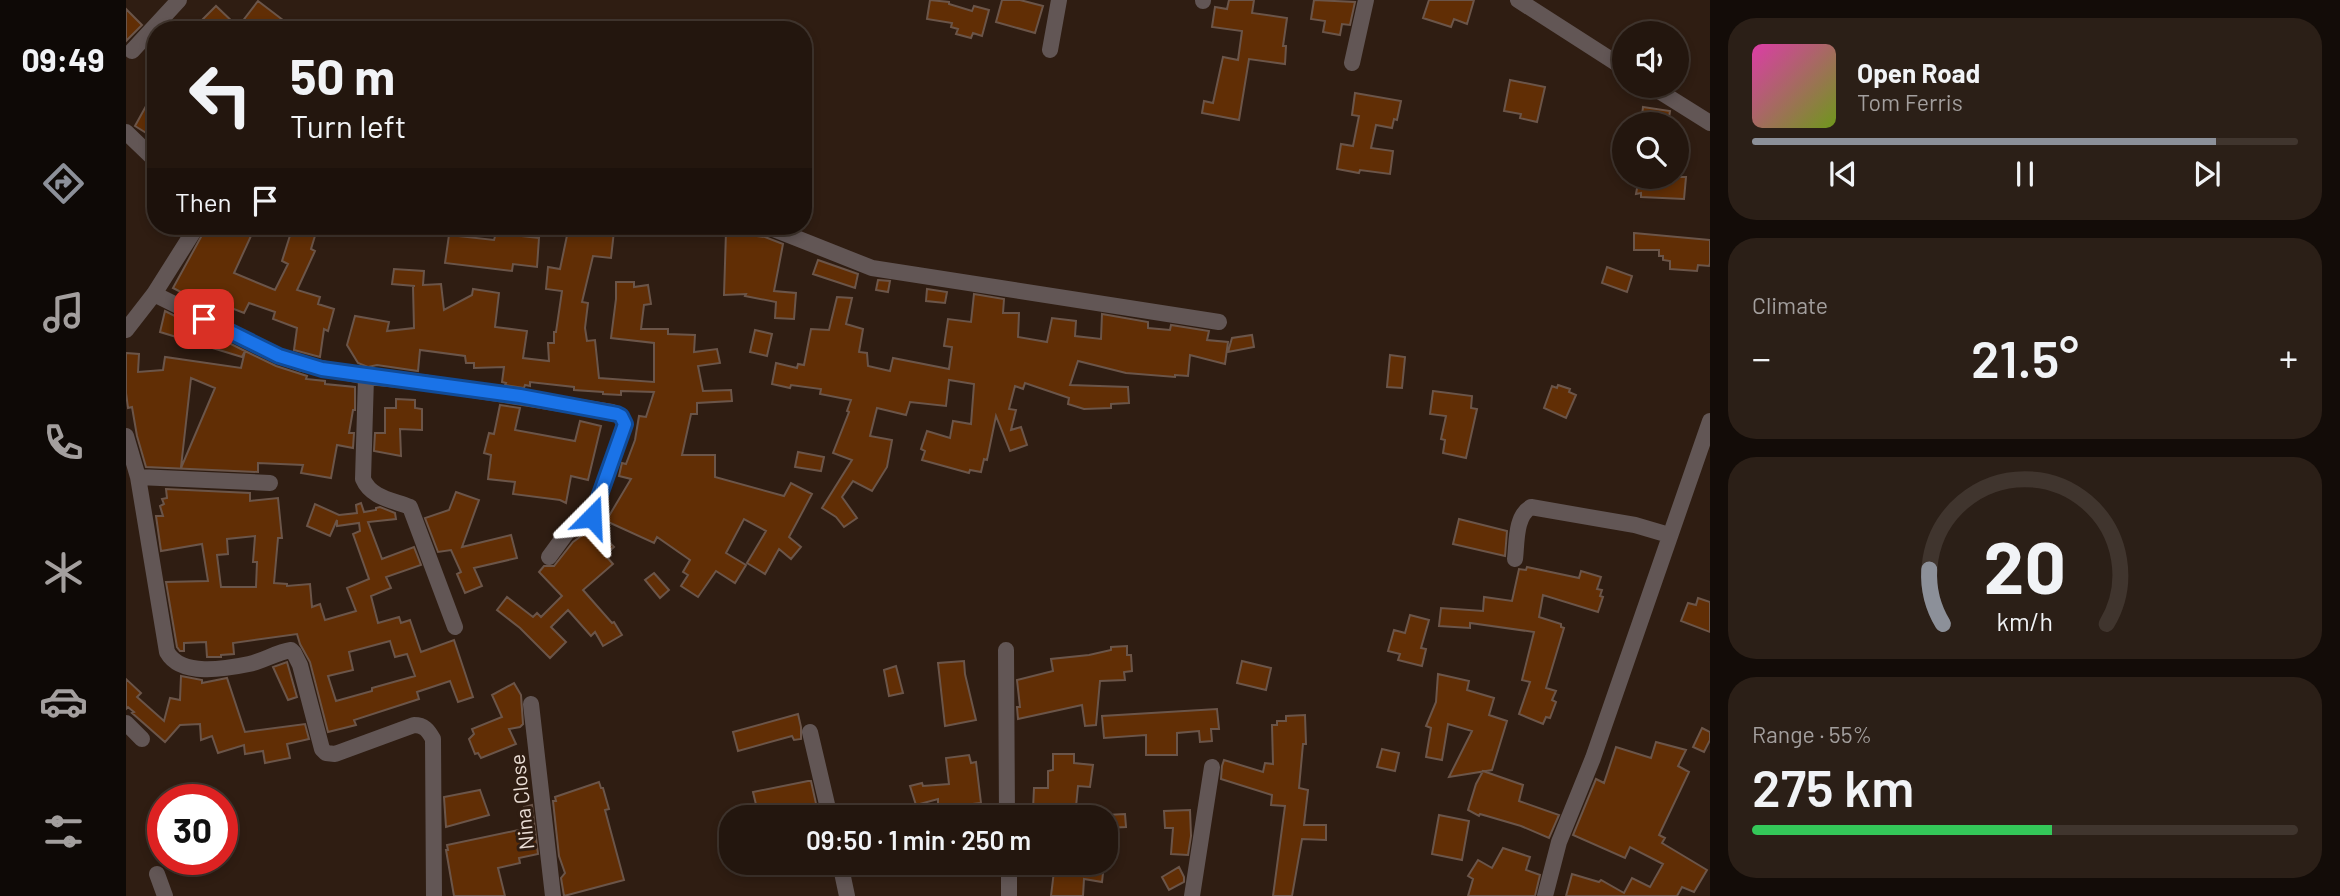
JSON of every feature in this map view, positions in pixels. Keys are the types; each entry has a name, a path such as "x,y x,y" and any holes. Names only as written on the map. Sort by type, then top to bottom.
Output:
{"street":[{"path":"159,21 178,0"},
{"path":"1050,50 1059,0"},
{"path":"1352,63 1366,0"},
{"path":"1518,0 1612,60"},
{"path":"132,51 147,34"},
{"path":"1670,98 1710,123"},
{"path":"126,132 147,152"},
{"path":"126,330 154,294 191,235"},
{"path":"789,235 872,268 1219,323"},
{"path":"154,294 279,356 302,364 366,377 520,396 612,412 621,416 625,424 597,508 592,517 568,531 549,557"},
{"path":"366,377 363,479 367,489 377,495 410,506 455,627"},
{"path":"1545,896 1559,842 1593,758 1710,421"},
{"path":"126,436 138,477 167,652 176,664 186,668 249,664 291,650 300,665 322,749 326,753 335,754 414,725 421,725 429,731 433,739 434,896"},
{"path":"138,477 270,483"},
{"path":"1515,559 1521,517 1531,507 1635,525 1669,535"},
{"path":"1006,650 1007,805"},
{"name":"Nina Close","path":"531,704 553,896"},
{"path":"126,723 142,739"},
{"path":"810,732 827,805"},
{"path":"1192,896 1212,767"},
{"path":"157,875 165,896"},
{"path":"843,875 847,896"},
{"path":"1009,875 1009,896"}],"building":[{"path":"930,0 949,2 972,11 974,6 989,10 982,36 973,33 971,38 956,34 958,29 951,27 952,23 927,19"},
{"path":"1002,0 1020,0 1043,6 1035,33 996,22"},
{"path":"1229,0 1254,0 1252,13 1287,18 1283,46 1286,46 1285,64 1249,59 1239,120 1202,113 1204,101 1213,103 1223,57 1238,60 1242,31 1212,27 1215,7 1227,9"},
{"path":"1314,0 1355,2 1350,25 1342,24 1340,35 1323,32 1325,21 1311,19"},
{"path":"1429,0 1474,0 1467,24 1454,19 1451,27 1423,18"},
{"path":"258,1 284,21 243,21"},
{"path":"216,6 232,21 201,21"},
{"path":"126,9 142,25 126,41"},
{"path":"1510,80 1545,87 1537,122 1520,118 1521,114 1504,111"},
{"path":"1355,93 1401,101 1397,120 1394,119 1392,128 1376,125 1371,148 1393,151 1390,174 1337,169 1341,144 1353,146 1359,116 1352,115"},
{"path":"146,106 147,106 147,133 135,126"},
{"path":"1643,107 1670,111 1670,112 1642,112"},
{"path":"1637,189 1685,189 1684,199 1641,197 1641,193 1636,194"},
{"path":"1634,233 1710,240 1709,266 1698,265 1697,271 1670,269 1670,261 1659,256 1659,250 1634,250"},
{"path":"202,235 251,236 234,273 275,290 288,264 282,261 290,235 315,235 311,249 315,251 297,290 320,297 318,304 334,309 328,331 324,329 320,357 294,350 297,328 273,319 275,312 249,303 244,313 216,302 212,308 173,288"},
{"path":"449,235 494,240 495,235 539,238 537,267 513,264 512,271 445,263"},
{"path":"567,235 614,235 611,258 593,256 582,302 588,303 585,328 587,341 595,340 599,378 654,382 654,343 611,338 616,282 634,282 634,287 648,285 651,304 644,305 641,329 668,329 668,334 695,335 694,352 717,349 720,363 698,366 703,391 731,390 732,401 697,403 697,414 691,414 682,455 715,455 715,477 784,496 791,483 812,494 789,537 801,547 791,559 779,549 765,574 747,563 766,531 744,519 726,553 746,565 735,583 716,571 698,597 681,586 688,575 683,572 690,560 657,537 654,543 606,521 631,479 619,476 622,463 626,464 635,440 639,416 646,417 654,392 621,391 621,395 530,382 530,386 525,385 524,388 505,385 506,383 502,382 504,367 474,368 474,363 466,363 465,356 420,350 418,371 377,365 368,367 358,363 347,345 355,316 389,322 387,331 414,328 415,286 392,284 394,269 424,271 423,285 441,284 444,310 472,295 473,289 499,293 495,327 527,331 523,358 549,361 548,343 554,343 562,291 546,289 548,267 560,269"},
{"path":"726,235 765,237 783,244 774,291 796,293 794,319 775,318 776,302 745,296 746,294 724,295"},
{"path":"818,260 858,274 855,288 813,274"},
{"path":"1607,267 1632,276 1627,292 1602,283"},
{"path":"878,280 890,281 888,292 876,290"},
{"path":"927,289 947,292 945,303 926,301"},
{"path":"974,294 1004,299 1003,313 1019,313 1018,337 1047,342 1052,318 1076,321 1075,336 1101,339 1102,314 1148,322 1148,328 1170,330 1171,325 1209,331 1207,340 1228,342 1225,364 1190,355 1188,376 1175,377 1126,373 1078,361 1070,385 1128,387 1129,403 1111,404 1111,408 1084,409 1068,404 1069,398 1025,383 1023,389 1015,386 1009,409 1016,410 1011,430 1021,427 1027,445 1010,451 996,416 987,460 984,459 981,472 970,470 969,473 922,460 925,451 921,449 927,431 950,438 953,421 971,424 974,384 949,380 946,406 910,402 906,415 877,408 870,436 892,440 887,467 872,491 853,481 842,497 857,518 844,527 836,517 822,508 852,460 833,453 851,400 820,394 821,389 791,385 790,388 772,384 776,363 797,368 798,364 804,365 811,329 829,330 837,297 852,298 846,324 863,329 859,352 867,353 868,366 890,371 893,358 949,369 952,347 944,346 948,319 971,322"},
{"path":"165,311 245,351 242,357 160,332"},
{"path":"755,330 772,334 767,356 750,352"},
{"path":"1252,335 1254,347 1228,352 1232,338"},
{"path":"245,351 276,366 307,376 306,379 355,387 355,410 349,433 354,433 353,448 337,445 331,478 301,473 303,465 258,463 258,472 146,467 132,407 128,408 126,353 139,354 138,372 163,370 165,357 241,368","holes":["191,378 215,388 181,468"]},
{"path":"1390,355 1405,357 1402,388 1387,387"},
{"path":"1558,385 1570,389 1569,392 1576,395 1566,418 1544,408 1552,386 1557,388"},
{"path":"1433,391 1472,396 1471,408 1477,409 1466,458 1443,453 1445,440 1441,439 1446,416 1430,414"},
{"path":"396,399 415,400 415,408 422,409 422,430 400,429 401,456 374,451 375,433 385,433 385,408 396,408"},
{"path":"500,405 520,408 515,430 575,441 580,421 601,426 588,480 571,476 566,503 513,494 515,482 488,479 491,455 484,453 489,433 494,434"},
{"path":"798,452 824,457 821,471 795,467"},
{"path":"166,489 250,493 250,501 278,498 282,538 278,538 274,583 287,586 310,584 312,607 320,604 325,620 356,611 347,588 369,579 353,534 360,531 359,523 337,526 337,520 330,536 307,526 315,504 339,515 357,513 356,505 361,503 364,512 380,507 395,513 396,519 368,522 382,559 414,547 421,565 386,577 391,588 371,596 378,623 399,617 401,623 410,620 421,652 454,640 473,697 458,702 450,681 417,692 419,699 354,720 356,725 328,732 310,662 297,634 233,643 234,654 221,657 207,657 206,642 184,643 184,651 180,651 177,647 166,582 208,581 202,544 161,551 156,516 163,516 160,506 164,504 162,499 167,498","holes":["255,536 253,562 257,562 256,587 221,587 217,555 228,554 227,539","390,641 395,657 407,654 415,676 336,701 328,676 353,670 349,652"]},
{"path":"456,492 479,500 462,547 511,535 517,558 474,568 482,586 465,593 457,574 461,572 451,550 438,552 425,518 449,510"},
{"path":"1459,519 1507,531 1505,556 1453,544"},
{"path":"595,527 614,547 605,555 613,564 583,590 612,623 614,622 622,635 603,646 595,632 591,636 568,610 551,627 566,642 550,658 497,610 507,597 533,617 537,613 541,617 562,596 539,572 544,566 554,566 573,542 584,534 586,536"},
{"path":"1527,567 1579,578 1581,571 1601,577 1597,589 1602,590 1600,596 1603,597 1598,612 1543,595 1539,617 1561,624 1564,628 1546,688 1556,691 1552,700 1556,702 1550,718 1546,717 1543,724 1519,714 1530,682 1522,680 1534,632 1470,623 1470,628 1439,626 1441,608 1483,611 1484,597 1512,601 1519,569 1526,570"},
{"path":"654,573 669,590 660,598 645,580"},
{"path":"1698,598 1710,602 1710,632 1681,621 1688,603 1696,605"},
{"path":"1410,615 1429,620 1421,648 1426,649 1422,666 1398,660 1400,654 1388,651 1394,630 1405,633"},
{"path":"1127,646 1127,655 1131,655 1132,671 1124,672 1125,680 1100,681 1096,725 1085,726 1082,705 1018,719 1017,707 1020,707 1017,680 1053,671 1051,659 1089,655 1111,650 1111,647"},
{"path":"964,661 976,720 945,726 938,663"},
{"path":"1242,661 1271,668 1266,690 1237,683"},
{"path":"287,662 297,697 288,700 273,667"},
{"path":"896,666 903,693 889,696 884,670"},
{"path":"1438,674 1469,681 1467,690 1494,698 1489,715 1507,721 1492,770 1449,777 1472,731 1448,724 1442,760 1426,757 1431,728 1426,726 1436,702"},
{"path":"181,676 202,680 202,683 227,678 245,732 305,724 309,739 287,744 290,758 265,763 263,751 245,754 244,745 218,753 212,736 201,740 200,724 180,725 165,742 132,713 134,712 128,707 126,709 126,679 141,693 137,697 164,721 170,698 180,700"},
{"path":"514,683 521,695 523,724 509,729 516,744 481,758 478,753 475,754 469,739 474,734 472,729 502,717 492,695"},
{"path":"1217,709 1219,729 1211,729 1212,741 1200,742 1199,731 1177,733 1177,755 1146,755 1146,735 1104,738 1102,716"},
{"path":"798,714 801,739 794,740 792,736 738,751 733,732"},
{"path":"1305,715 1306,744 1303,744 1299,788 1308,790 1304,825 1326,825 1326,840 1302,839 1292,896 1273,896 1285,806 1271,805 1272,795 1221,779 1222,766 1224,760 1263,772 1265,763 1273,764 1272,725 1277,725 1277,721 1286,721 1286,716"},
{"path":"1702,728 1710,732 1710,740 1704,752 1693,747"},
{"path":"1656,742 1686,750 1678,766 1689,772 1659,835 1665,838 1662,843 1707,870 1694,892 1682,887 1677,896 1566,896 1572,874 1599,882 1601,880 1624,893 1632,878 1650,887 1663,864 1630,847 1625,858 1573,835 1596,779 1604,783 1616,747 1651,758"},
{"path":"1382,749 1399,753 1395,771 1377,767"},
{"path":"1053,754 1074,754 1074,763 1093,765 1090,787 1078,786 1076,805 1033,805 1034,788 1048,788 1048,771 1053,770"},
{"path":"969,755 971,763 976,762 981,803 938,805 938,799 916,805 910,786 922,783 923,786 949,784 946,758"},
{"path":"1483,771 1523,785 1519,801 1559,815 1549,838 1521,826 1480,814 1479,816 1468,810"},
{"path":"811,781 816,805 756,805 753,792"},
{"path":"599,782 609,809 605,810 624,880 564,896 561,878 565,873 559,856 553,801 556,801 555,797"},
{"path":"480,790 489,815 446,827 444,797"},
{"path":"532,805 538,854 519,858 520,863 498,868 505,896 454,896 447,845 528,828 524,807"},
{"path":"1190,810 1191,836 1188,855 1171,854 1173,828 1165,828 1164,811"},
{"path":"1118,814 1125,814 1126,827 1118,827"},
{"path":"1439,815 1469,821 1462,860 1432,854"},
{"path":"1503,848 1530,857 1526,870 1540,875 1535,896 1468,896 1473,879 1468,876 1478,860 1492,868"},
{"path":"1179,867 1184,882 1169,890 1162,877"},
{"path":"1054,875 1103,875 1102,882 1084,879 1083,896 1051,896"}],"route":[{"path":"204,319 279,356 322,369 520,396 612,412 621,416 625,424 592,517"}]}
